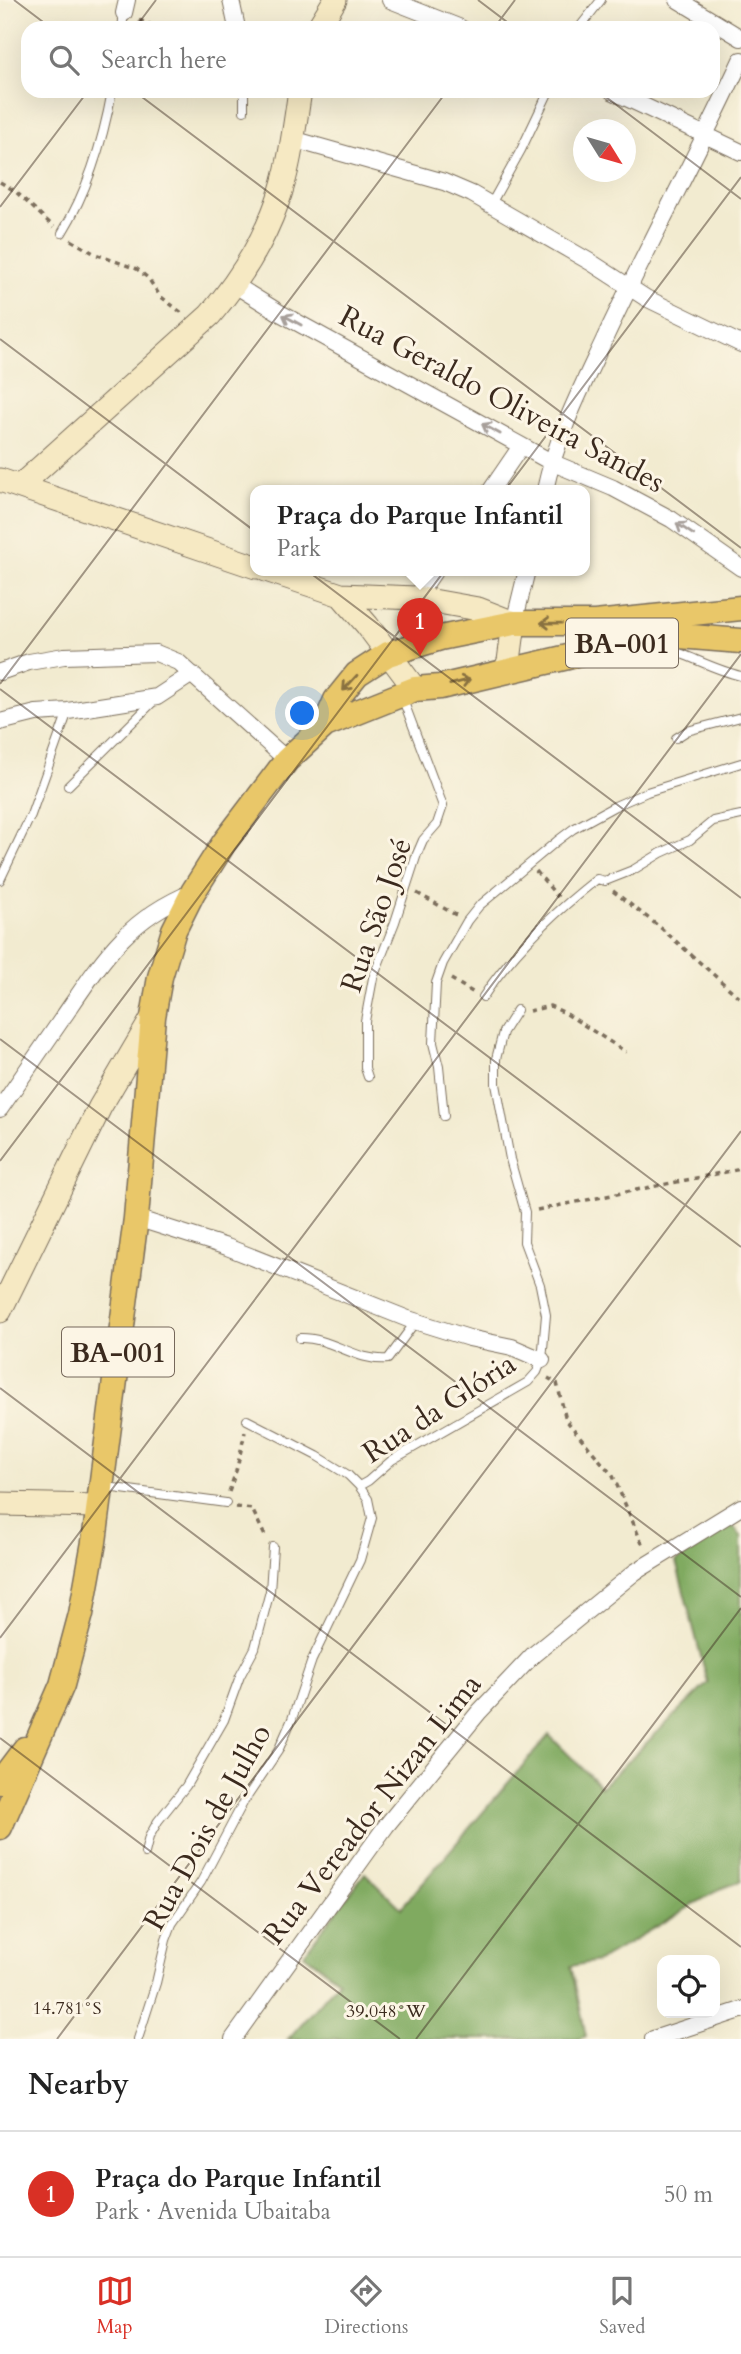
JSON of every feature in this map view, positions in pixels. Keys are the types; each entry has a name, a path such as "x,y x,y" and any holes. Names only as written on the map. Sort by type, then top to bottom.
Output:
{"main road":[{"path":"322,21 335,0"},
{"path":"10,483 197,327 235,285 277,202 299,98"},
{"path":"10,483 250,565"},
{"path":"284,576 341,595 416,598 478,609 514,622 509,661 505,671"},
{"path":"341,595 388,654 408,692"},
{"name":"BA-001","path":"325,725 336,700 358,674 388,654 440,638 514,622 595,623 741,608"},
{"name":"BA-001","path":"0,1827 62,1685 81,1614 94,1542 106,1497 136,1218 153,1017 160,977 174,930 193,892 224,843 287,760 325,725 408,692 440,687 607,646 649,638 680,636 741,641"},
{"path":"0,1311 100,1107 153,1017"},
{"path":"0,1504 106,1497"},
{"name":"BA-001","path":"0,1782 22,1755 62,1685"}],"street":[{"path":"232,0 236,21"},
{"path":"390,0 443,21"},
{"path":"678,0 713,21"},
{"path":"720,25 741,38"},
{"path":"546,485 551,462 588,375 741,60"},
{"path":"627,98 741,152"},
{"path":"292,139 444,182 491,204 668,311 741,344"},
{"name":"Rua Geraldo Oliveira Sandes","path":"235,285 280,313 521,446 671,519 741,568"},
{"path":"494,485 521,446"},
{"path":"416,598 431,576"},
{"path":"514,622 526,576"},
{"path":"0,672 29,662 64,656 156,653 178,662 287,760"},
{"path":"0,722 36,713 68,711 157,697 192,674"},
{"path":"0,1109 122,936 148,915 193,892"},
{"path":"136,1218 227,1247 416,1321 469,1338 512,1347 539,1366"},
{"name":"Rua Vereador Nizan Lima","path":"233,2039 386,1826 479,1712 533,1655 635,1572 741,1507"},
{"path":"653,2039 690,2032 741,2010"}],"lane":[{"path":"584,21 601,0"},
{"path":"62,233 89,182 110,98"},
{"path":"244,98 244,111"},
{"path":"491,204 546,98"},
{"path":"649,638 662,648 741,676"},
{"name":"Rua São José","path":"368,1077 365,1069 365,1021 373,978 424,840 437,824 443,806 408,692"},
{"path":"68,786 157,697"},
{"path":"0,880 31,815 68,711"},
{"path":"676,738 687,731 741,717"},
{"path":"444,1116 439,1067 433,1042 436,983 443,963 467,921 480,905 573,829 615,806 647,792 741,764"},
{"path":"483,998 494,980 526,943 594,881 605,881 633,870 661,853 691,841 713,821 741,815"},
{"path":"517,1010 503,1032 496,1059 496,1084 510,1159 524,1212 524,1242 540,1284 546,1315 539,1366"},
{"path":"300,1338 314,1338 360,1356 388,1359 416,1321"},
{"name":"Rua da Glória","path":"247,1420 317,1456 348,1475 359,1486 392,1460 528,1382 539,1366"},
{"name":"Rua Dois de Julho","path":"138,2039 172,1924 201,1882 243,1804 278,1751 313,1660 360,1560 373,1511 359,1486"},
{"path":"106,1497 226,1503"},
{"path":"145,1853 149,1837 158,1821 186,1786 224,1720 240,1676 255,1648 270,1591 273,1547"}],"path":[{"path":"124,14 142,21"},
{"path":"0,182 15,191 62,233 96,254 137,269 148,278 160,296 197,327"},
{"path":"531,864 553,893 564,902"},
{"path":"605,881 625,902 661,928 741,999"},
{"path":"406,887 467,921"},
{"path":"440,974 483,998"},
{"path":"517,1010 533,1012 550,1006 626,1052"},
{"path":"524,1212 741,1169"},
{"path":"539,1366 557,1383 566,1420 613,1476 651,1562"},
{"path":"247,1420 240,1457 226,1503 252,1509 260,1529 273,1547"}],"green space":[{"path":"731,1524 741,1536 741,1881 720,1889 598,1961 571,1966 586,2036 578,2039 288,2039 339,1981 304,1954 365,1873 401,1908 549,1735 601,1787 708,1683 676,1562"}],"place":[{"name":"Praça do Parque Infantil","path":"420,656"}]}
